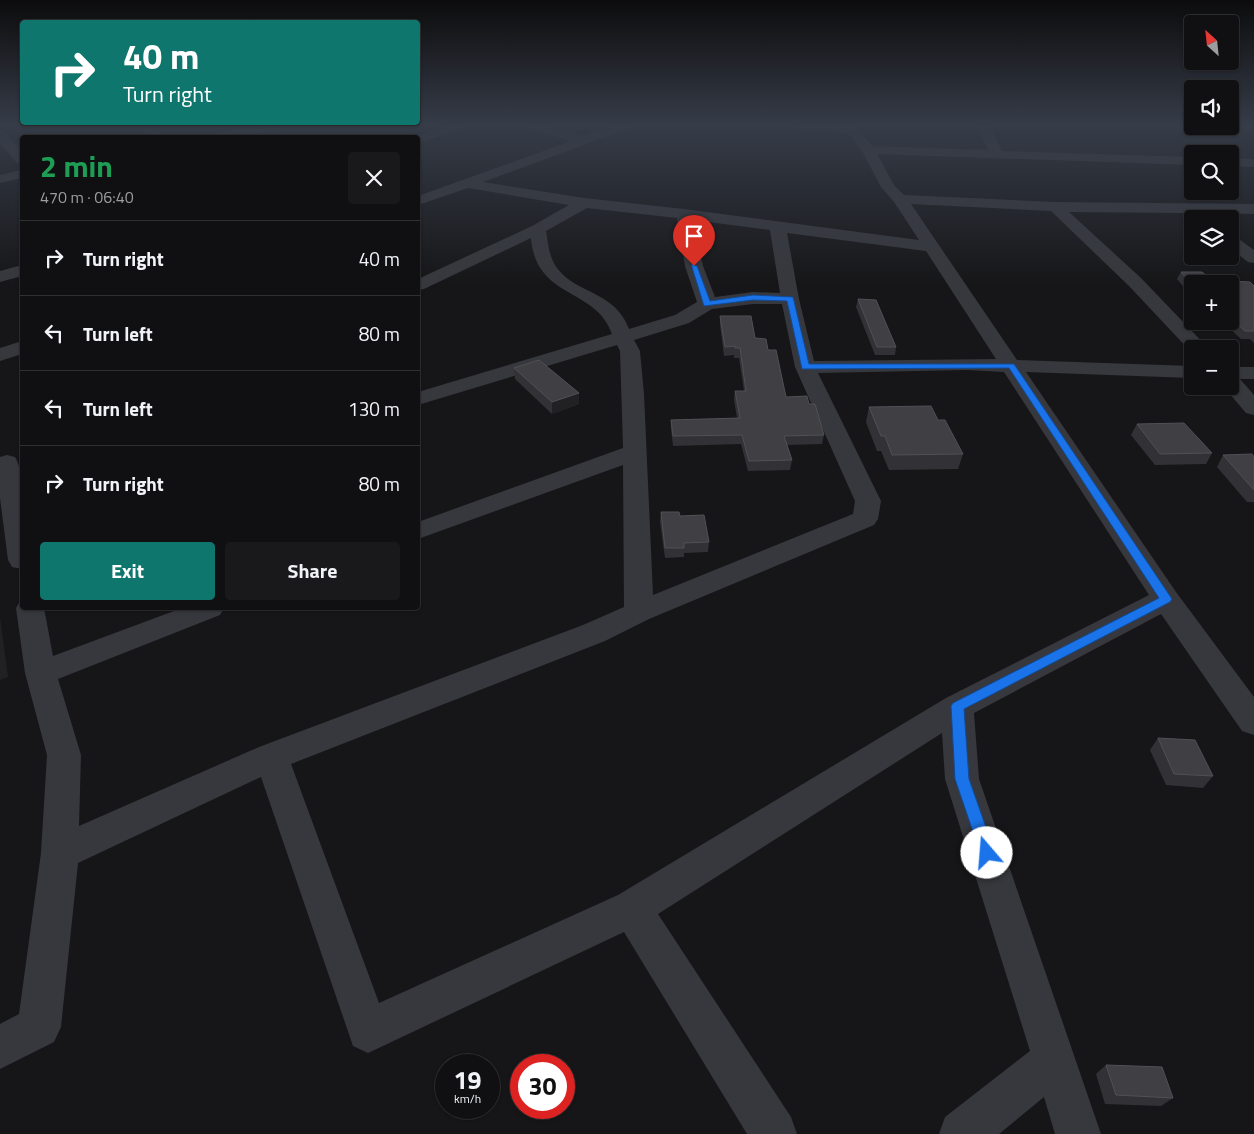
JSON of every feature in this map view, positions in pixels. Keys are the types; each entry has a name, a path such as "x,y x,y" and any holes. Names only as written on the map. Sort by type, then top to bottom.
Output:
{"street":[{"path":"420,200 480,178"},
{"path":"883,178 888,188 900,199 1166,599 1254,722"},
{"path":"466,183 527,195 584,203 684,214 931,247"},
{"path":"900,199 1055,207 1254,209"},
{"path":"420,284 538,229 584,203"},
{"path":"1055,207 1135,282 1190,340"},
{"path":"684,214 694,266 707,304"},
{"path":"60,853 271,757 594,633 639,612 865,519 868,501 805,367 790,299 778,228"},
{"path":"538,229 540,249 548,270 604,306 618,325 630,351 635,452 639,612"},
{"path":"1239,247 1254,258"},
{"path":"0,277 20,271"},
{"path":"420,398 623,339 682,319 707,304 753,298 790,299"},
{"path":"0,355 20,348"},
{"path":"805,367 1011,366 1184,372"},
{"path":"1239,373 1254,373"},
{"path":"1239,391 1254,408"},
{"path":"420,529 635,452"},
{"path":"10,461 20,544"},
{"path":"271,757 368,1031 632,908 957,706 1166,599"},
{"path":"0,1047 39,1027 60,853 64,754 41,673 30,610"},
{"path":"41,673 205,610"},
{"path":"957,706 962,779 1078,1134"},
{"path":"632,908 774,1134"},
{"path":"962,1134 1055,1059"}],"building":[{"path":"1181,272 1202,272 1206,275 1184,275"},
{"path":"1239,281 1250,282 1254,286 1254,331 1245,331 1239,325"},
{"path":"858,299 876,300 896,347 877,347"},
{"path":"720,316 751,316 755,338 766,339 768,350 776,350 786,397 807,396 809,404 815,404 824,435 784,436 792,460 749,461 742,435 673,436 671,420 740,418 735,391 746,391 740,348 735,348 735,346 725,347"},
{"path":"539,360 579,393 552,402 514,368"},
{"path":"931,406 938,420 945,420 963,454 892,455 885,436 881,436 869,407"},
{"path":"1184,423 1212,453 1160,454 1137,424"},
{"path":"1252,454 1254,457 1254,490 1223,455"},
{"path":"661,512 679,512 680,516 704,515 709,542 684,543 684,548 665,548"},
{"path":"1158,738 1195,740 1213,776 1174,774"},
{"path":"1106,1065 1162,1067 1173,1098 1116,1095"}],"route":[{"path":"694,266 707,304 753,298 790,299 805,367 967,364 1011,366 1166,599 957,706 962,779 987,853"}]}
